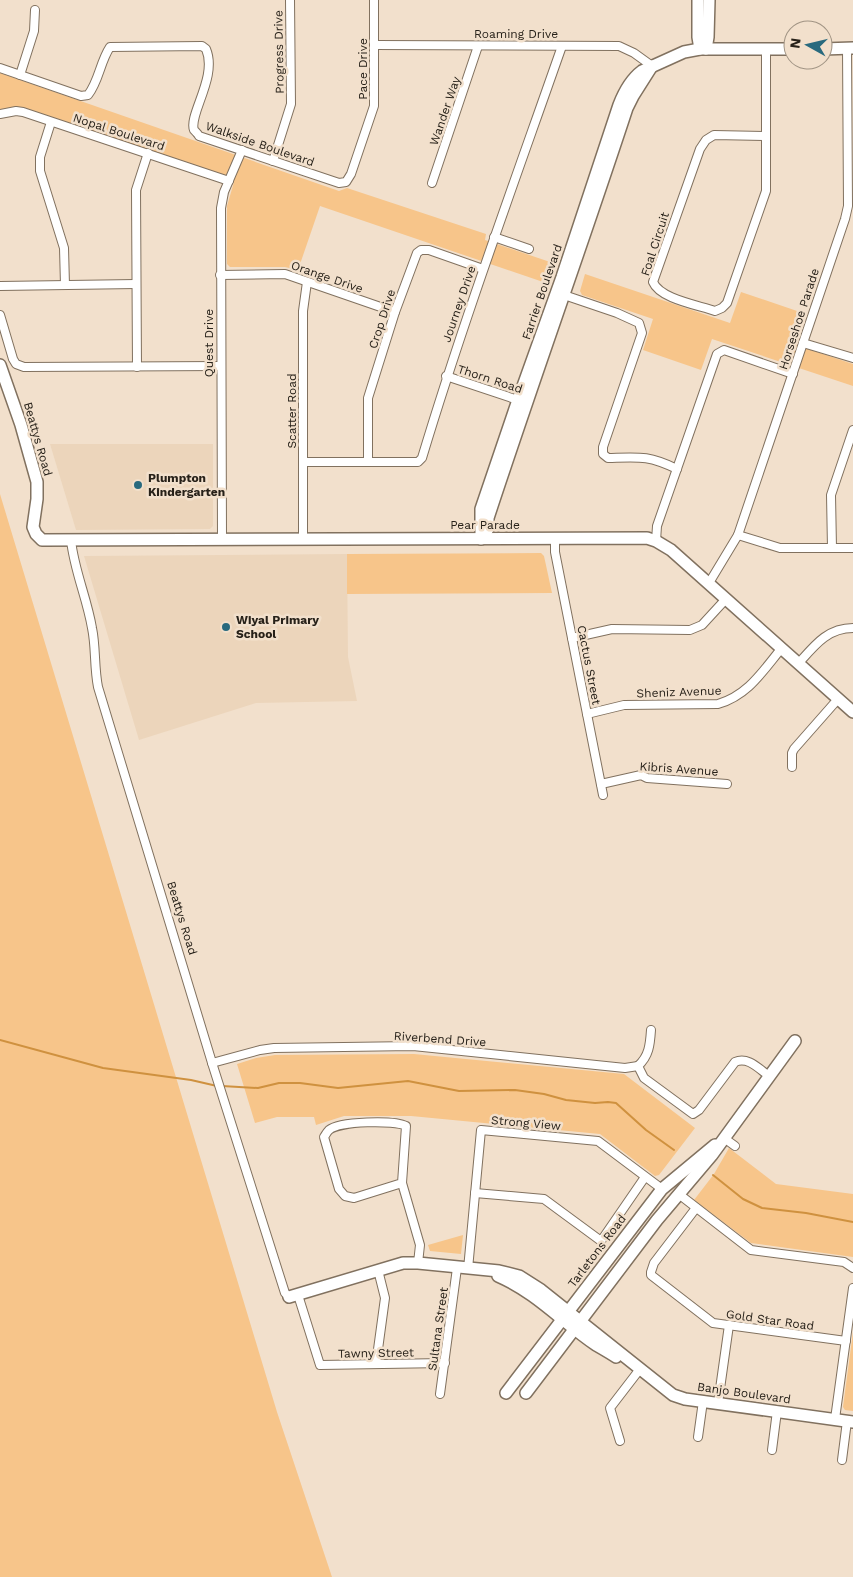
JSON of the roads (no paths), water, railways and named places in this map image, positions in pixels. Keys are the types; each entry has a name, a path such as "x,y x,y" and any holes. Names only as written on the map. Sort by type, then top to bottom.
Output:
{"street":[{"name":"Progress Drive","path":"273,160 291,104 290,0"},
{"name":"Pace Drive","path":"346,182 351,174 374,106 374,0"},
{"path":"698,0 698,37 703,49"},
{"path":"703,49 708,38 709,0"},
{"path":"20,75 34,31 35,10"},
{"name":"Walkside Boulevard","path":"0,68 81,96 88,95 93,89 110,47 202,46 206,48 209,56 208,80 193,123 194,131 199,136 339,183 346,182"},
{"name":"Roaming Drive","path":"375,46 619,46 634,53 652,66"},
{"name":"Wander Way","path":"432,183 478,46"},
{"name":"Journey Drive","path":"303,462 418,462 422,458 446,376 562,46"},
{"path":"833,49 850,48"},
{"name":"Horseshoe Parade","path":"709,583 738,535 850,211 848,206 850,48"},
{"path":"652,66 684,52 703,49 783,49"},
{"name":"Foal Circuit","path":"766,50 766,136 766,191 727,303 715,311 667,296 655,289 653,282 700,149 706,140 714,135 766,136"},
{"name":"Farrier Boulevard","path":"484,539 488,518 522,401 560,294 627,108 652,66"},
{"name":"Nopal Boulevard","path":"0,114 16,111 23,112 229,180"},
{"path":"51,122 40,157 40,171 64,248 65,285"},
{"name":"Quest Drive","path":"222,540 220,208 224,192 242,150"},
{"path":"137,367 136,190 148,153"},
{"path":"494,237 529,248"},
{"name":"Crop Drive","path":"368,462 368,398 395,312 416,257 421,250 429,250 483,269"},
{"name":"Orange Drive","path":"220,275 280,273 395,312"},
{"name":"Scatter Road","path":"303,540 303,311 308,282"},
{"path":"0,286 136,284"},
{"path":"560,294 617,313 639,323 642,333 603,446 603,454 608,458 643,457 657,460 677,469"},
{"path":"0,315 13,359 16,364 24,367 221,366"},
{"path":"803,343 853,358"},
{"path":"656,541 657,526 717,354 724,350 793,374"},
{"name":"Beattys Road","path":"0,365 21,425 37,482 37,499 33,527 36,534 42,540 53,540"},
{"name":"Thorn Road","path":"446,376 522,401"},
{"path":"832,548 831,495 853,430"},
{"path":"738,535 780,548 853,548"},
{"name":"Cactus Street","path":"555,538 555,552 603,795"},
{"name":"Pear Parade","path":"53,540 646,538 656,541 670,550 853,712"},
{"name":"Beattys Road","path":"71,540 72,555 93,629 94,662 98,687 212,1063 285,1293 294,1296"},
{"path":"572,638 612,629 690,630 702,625 725,600"},
{"path":"798,664 821,638 830,632 844,628 853,628"},
{"name":"Sheniz Avenue","path":"587,714 624,705 718,704 745,691 781,649"},
{"path":"792,767 794,749 838,700"},
{"name":"Kibris Avenue","path":"601,784 641,775 647,778 727,784"},
{"path":"651,1030 650,1045 646,1059 638,1066 644,1078 692,1114 699,1110 735,1062 740,1059 746,1060 769,1076"},
{"name":"Tarletons Road","path":"506,1393 680,1195 712,1155 795,1041"},
{"name":"Riverbend Drive","path":"212,1063 274,1048 413,1046 625,1068 638,1066"},
{"path":"402,1183 354,1198 345,1196 339,1189 324,1137 329,1129 348,1123 396,1123 406,1126 402,1183 420,1245 418,1263"},
{"name":"Strong View","path":"463,1268 475,1192 481,1130 598,1141 662,1189"},
{"path":"724,1138 735,1146"},
{"name":"Tarletons Road","path":"526,1393 572,1320 662,1189 724,1138"},
{"path":"475,1192 544,1198 601,1240 645,1177"},
{"path":"680,1195 751,1250 844,1262 853,1268"},
{"name":"Gold Star Road","path":"696,1208 654,1263 651,1275 713,1323 846,1341"},
{"name":"Banjo Boulevard","path":"294,1296 403,1263 500,1271 519,1276 541,1290 597,1346 640,1369 673,1395 685,1399 850,1422"},
{"name":"Sultana Street","path":"440,1394 463,1268"},
{"path":"376,1364 385,1298 378,1270"},
{"path":"835,1419 853,1288"},
{"name":"Tawny Street","path":"294,1296 320,1364 445,1364"},
{"path":"718,1403 729,1326"},
{"path":"620,1442 610,1408 640,1369"},
{"path":"698,1437 703,1401"},
{"path":"772,1450 777,1411"},
{"path":"842,1460 850,1422"}],"waterway":[{"path":"0,1040 103,1068 191,1080 217,1086"},
{"path":"222,1086 258,1088 279,1083 300,1083 338,1088 408,1081 459,1091 515,1090 544,1094 566,1100 616,1103 646,1130 674,1150"},
{"path":"713,1175 743,1199 762,1208 806,1213 853,1222"}],"place":[{"name":"Plumpton Kindergarten","path":"138,485"},
{"name":"Wiyal Primary School","path":"226,627"}]}
